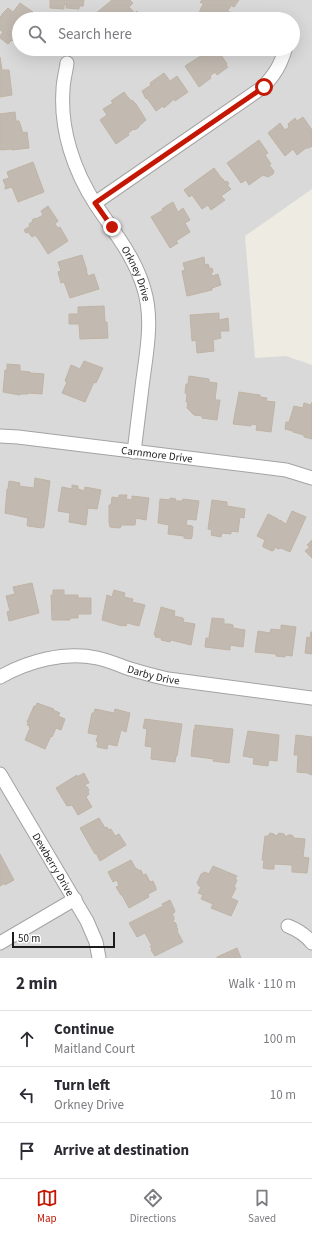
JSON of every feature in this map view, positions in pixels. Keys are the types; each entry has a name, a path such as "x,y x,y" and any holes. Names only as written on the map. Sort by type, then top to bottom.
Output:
{"street":[{"path":"95,203 264,87 279,68 283,56"},
{"name":"Orkney Drive","path":"67,63 63,90 63,107 67,138 78,171 95,203 126,248 145,290 148,340 134,452"},
{"name":"Carnmore Drive","path":"0,436 286,470 312,478"},
{"name":"Darby Drive","path":"0,677 36,662 67,656 82,656 97,658 150,675 168,679 312,698"},
{"name":"Dewberry Drive","path":"0,774 87,921 96,942 99,958"},
{"path":"0,943 75,899"},
{"path":"288,926 298,930 308,937 312,943"}],"shaded area":[{"path":"0,0 312,0 312,189 245,236 255,358 286,356 312,365 312,958 0,958"}],"building":[{"path":"50,0 84,0 83,6 79,6 79,9 66,8 67,5 64,5 64,9 50,8"},
{"path":"112,0 130,0 133,3 129,7 134,12 97,12"},
{"path":"202,0 239,0 234,7 230,5 230,8 227,10 230,12 199,12 204,5 200,2"},
{"path":"20,3 33,12 13,12"},
{"path":"8,8 13,12 12,40 8,44 0,38 3,32 0,30 0,16 1,17"},
{"path":"201,56 222,56 228,67 217,75 215,72 210,76 211,78 199,87 185,66"},
{"path":"0,57 2,70 9,70 12,95 0,97"},
{"path":"164,73 170,81 177,76 188,92 175,101 174,99 164,108 163,106 156,111 147,98 146,99 142,91"},
{"path":"124,92 131,101 132,100 136,104 146,120 116,144 100,120 107,115 103,109 113,103 111,101"},
{"path":"15,112 16,121 19,121 23,133 27,132 29,148 1,150 0,114"},
{"path":"303,117 312,130 312,146 306,148 297,155 293,149 285,156 268,133 280,123 285,130 289,127 288,124 295,118 297,121"},
{"path":"259,140 268,153 265,155 271,164 269,165 274,171 273,174 268,177 263,175 249,185 246,180 241,183 227,163"},
{"path":"33,162 44,192 18,202 12,187 5,189 6,187 3,180 9,178 7,172"},
{"path":"214,168 225,182 227,181 229,184 227,185 231,189 221,196 225,200 211,210 208,205 202,209 192,195 189,197 184,190"},
{"path":"173,202 178,212 183,208 190,220 185,223 190,232 176,241 178,243 170,248 151,217"},
{"path":"48,206 58,221 55,224 58,228 60,227 68,241 48,254 36,235 32,237 24,230 30,226 29,224 33,221 32,220 43,215 41,211"},
{"path":"82,255 88,276 94,274 99,289 70,298 64,282 61,283 58,272 61,271 58,262"},
{"path":"204,257 205,265 208,264 210,269 212,268 212,276 218,274 221,285 212,288 212,290 187,296 182,271 185,270 183,263"},
{"path":"104,306 108,338 80,339 79,324 69,324 69,314 78,314 78,307"},
{"path":"219,313 219,320 228,318 229,331 220,331 221,338 213,340 214,351 197,353 196,340 192,341 190,315"},
{"path":"84,361 103,368 96,383 94,382 85,402 62,393 67,382 65,381 71,365 80,369"},
{"path":"7,364 20,365 20,371 44,374 42,394 28,393 20,395 3,392"},
{"path":"189,376 209,379 209,382 217,383 215,400 220,400 217,420 202,418 202,416 194,415 187,408 187,394 185,393"},
{"path":"239,392 260,395 260,397 267,398 266,401 275,402 271,432 256,430 257,425 251,424 251,426 233,424"},
{"path":"312,402 312,439 285,429 286,422 289,422 294,406 303,408 304,403 311,405"},
{"path":"35,478 50,481 44,527 42,528 28,526 28,518 5,513 9,481 20,483 19,486 34,488"},
{"path":"72,485 78,486 78,489 84,491 85,487 101,490 97,509 88,508 86,525 69,522 70,513 58,511 62,487 72,489"},
{"path":"119,495 127,495 126,499 132,500 132,496 149,498 146,520 136,518 135,525 121,525 119,528 110,527 109,505 111,505 112,497 119,498"},
{"path":"170,498 176,499 175,501 182,501 183,499 199,501 196,520 187,519 186,525 193,527 191,539 184,538 184,536 168,534 169,525 158,523 160,499 170,500"},
{"path":"212,500 227,502 227,506 245,509 244,518 240,517 238,532 231,531 231,534 222,533 221,537 211,535 212,530 208,529"},
{"path":"292,511 306,517 290,552 275,547 272,551 263,547 265,540 257,536 268,514 286,524"},
{"path":"312,540 312,558 305,551 310,547 307,545"},
{"path":"32,583 39,613 9,621 7,612 10,611 6,596 15,594 13,587"},
{"path":"53,590 64,590 64,595 78,595 78,598 91,598 91,614 78,614 78,618 70,618 70,620 52,620 51,595 53,595"},
{"path":"114,590 125,593 124,597 133,599 132,602 145,605 139,626 127,623 126,626 122,626 102,620 107,595 112,597"},
{"path":"161,607 175,611 174,616 183,618 183,622 195,624 191,645 171,640 170,642 161,640 162,638 155,637 156,635 154,635"},
{"path":"212,618 224,619 224,624 230,624 233,625 233,628 245,630 243,647 230,645 230,650 205,647 206,638 209,638"},
{"path":"281,625 296,627 292,656 285,655 285,657 276,656 276,654 255,652 258,631 270,633 271,629 281,630"},
{"path":"311,632 312,654 305,653 307,637 310,638"},
{"path":"37,703 54,709 53,710 60,713 58,716 65,719 61,730 56,728 45,749 25,740 30,728 30,726 27,725 29,722 27,722 34,706 36,706"},
{"path":"95,709 114,713 115,709 130,713 126,732 121,730 117,746 108,744 107,749 97,747 98,741 96,741 98,735 88,733 92,713 94,713"},
{"path":"145,719 182,724 175,762 151,759 152,747 145,746 147,729 143,728"},
{"path":"195,725 233,729 229,763 213,761 214,759 191,756"},
{"path":"248,731 279,735 277,761 269,760 268,766 253,764 254,758 243,756"},
{"path":"296,735 312,737 312,775 297,772 298,755 294,755"},
{"path":"84,773 89,783 84,785 89,790 89,794 86,797 92,807 78,815 72,805 67,806 56,788 77,775 77,777"},
{"path":"99,818 105,828 107,827 109,830 111,829 115,836 119,834 126,845 100,861 80,828"},
{"path":"270,833 276,836 279,833 284,834 286,837 288,835 292,835 294,838 305,839 303,857 309,858 307,873 292,872 292,865 274,864 274,869 263,868 264,860 262,860 265,836 268,836"},
{"path":"0,854 14,880 0,886"},
{"path":"131,860 136,869 139,871 141,870 143,875 146,874 150,882 153,881 156,890 148,894 149,897 129,908 116,887 119,886 117,880 113,882 108,872"},
{"path":"213,866 237,876 234,887 236,888 231,898 238,901 231,916 211,908 213,904 201,899 203,895 198,893 201,887 197,883 201,874 205,872 209,874"},
{"path":"170,900 175,911 172,914 174,917 173,921 177,926 177,931 183,942 155,956 151,950 152,949 150,946 152,946 145,933 137,937 129,923 163,906 162,904"},
{"path":"237,948 241,958 217,958 217,957"}],"route":[{"path":"112,227 95,203 264,87"}]}
